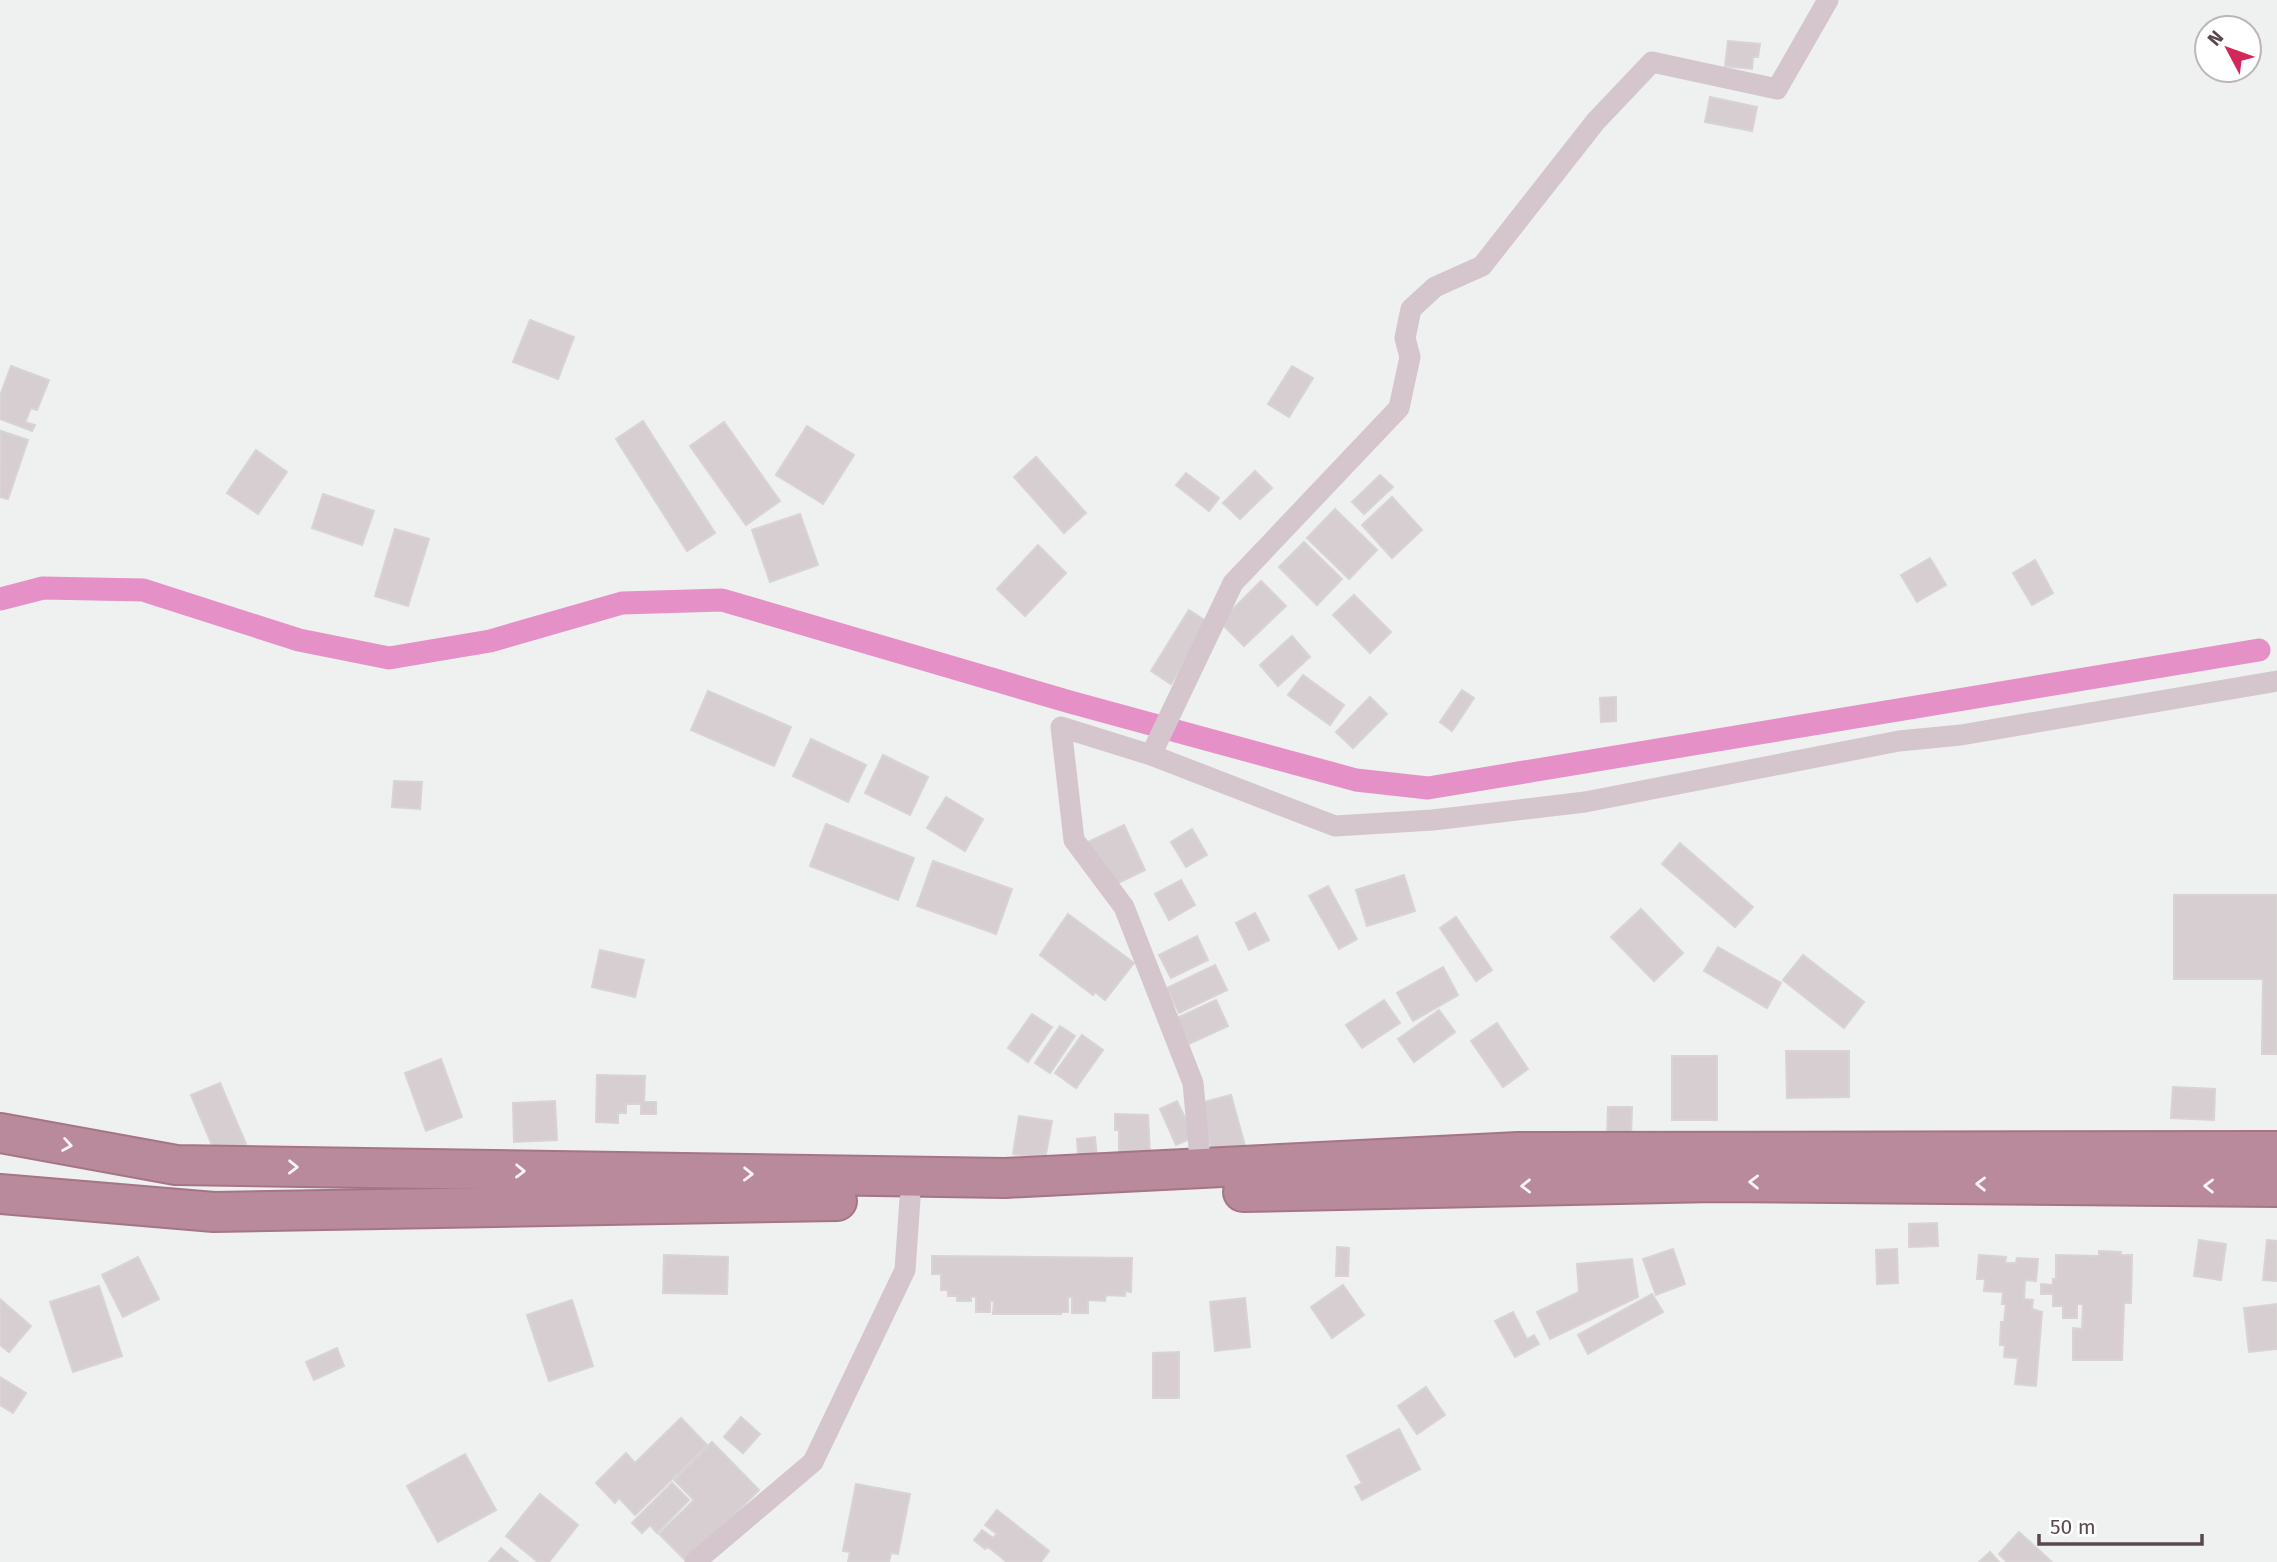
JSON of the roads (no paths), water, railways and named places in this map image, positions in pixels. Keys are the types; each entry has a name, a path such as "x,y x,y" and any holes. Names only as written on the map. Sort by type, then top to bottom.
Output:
{"highway":[{"path":"0,1133 176,1165 1005,1178 1518,1152 2277,1151"},
{"path":"0,1194 214,1212 1716,1182 2277,1187"}],"street":[{"path":"1152,754 1233,583 1399,408 1410,357 1405,338 1411,309 1435,287 1482,266 1595,121 1652,62 1777,89 1828,0"},
{"path":"1200,1169 1193,1083 1124,907 1074,840 1061,727 1152,754 1335,825 1420,821 1585,803 1899,741 1961,735 2277,681"},
{"path":"695,1562 813,1462 905,1270 910,1199"}],"waterway":[{"path":"0,599 43,588 143,590 299,640 389,658 490,641 622,603 722,600 1070,702 1356,780 1428,788 2259,650"}]}
